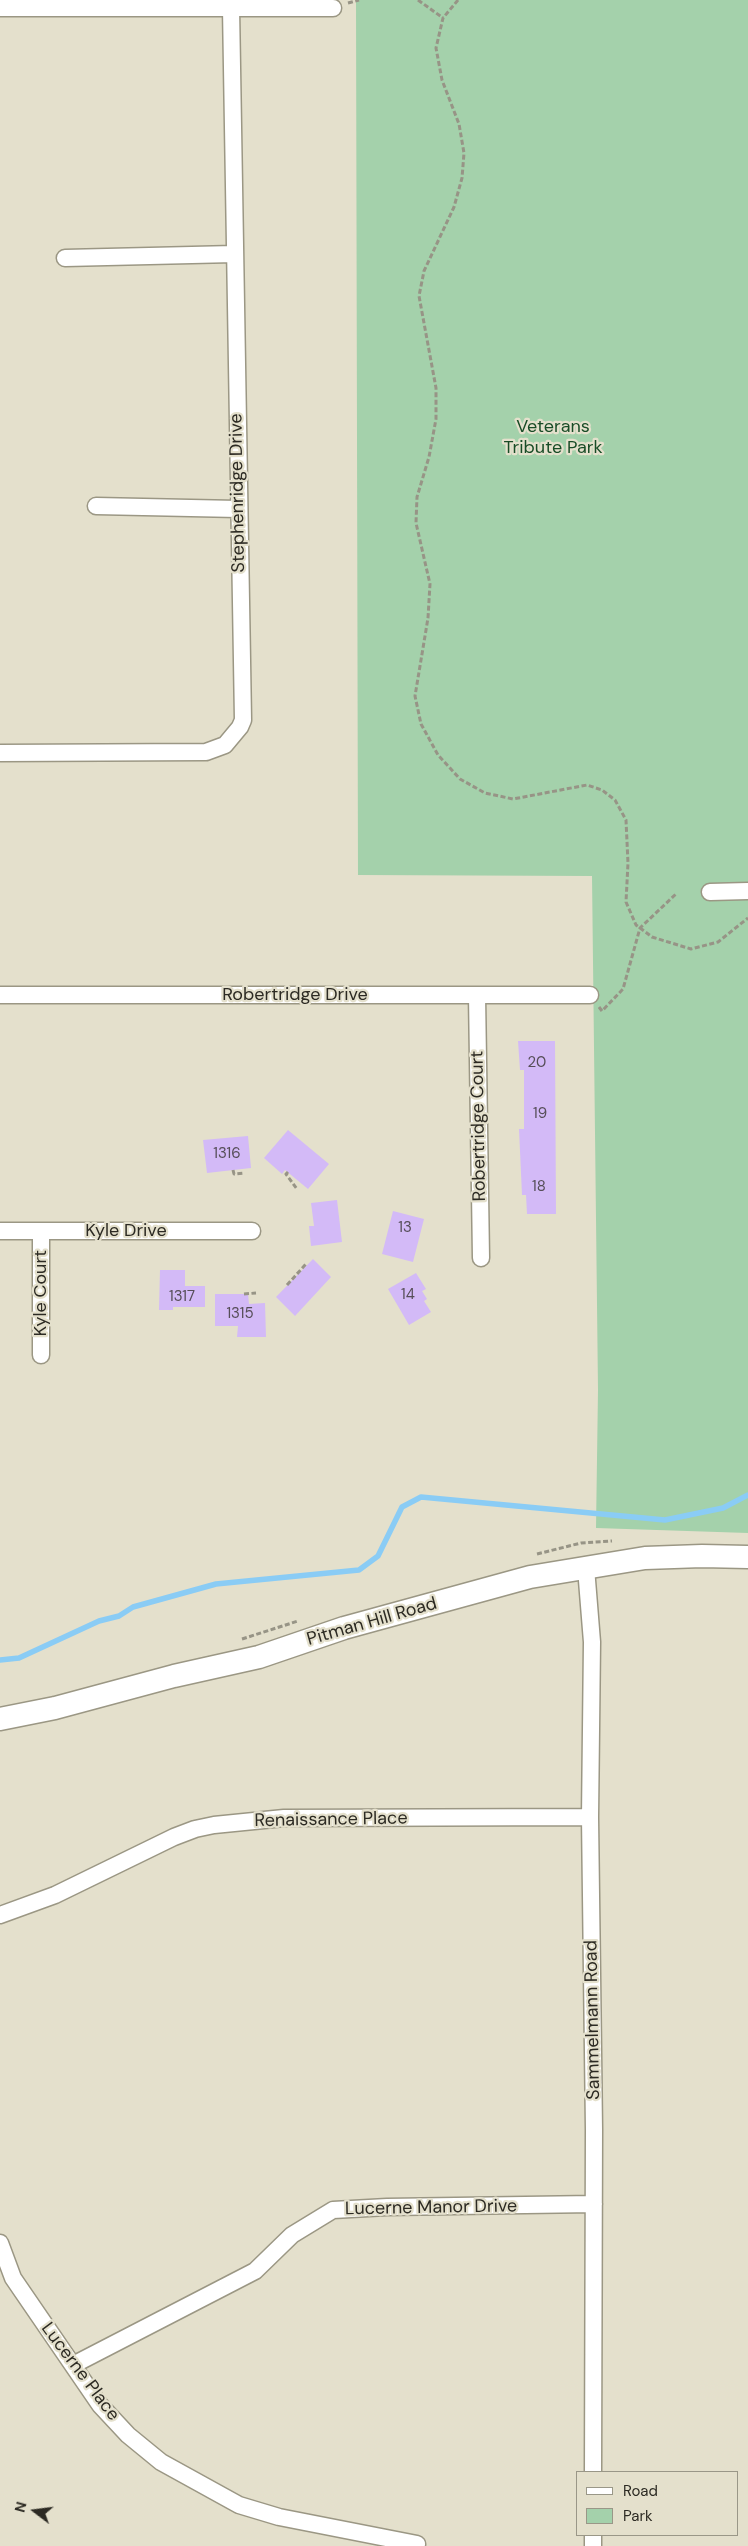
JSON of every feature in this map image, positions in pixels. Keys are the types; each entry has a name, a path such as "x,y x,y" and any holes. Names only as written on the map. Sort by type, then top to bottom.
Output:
{"main road":[{"name":"Pitman Hill Road","path":"0,1719 55,1708 174,1676 259,1657 344,1628 530,1577 645,1558 748,1557"}],"street":[{"path":"0,8 334,8"},
{"name":"Stephenridge Drive","path":"0,753 206,752 215,750 231,740 240,727 243,705 238,509 231,8"},
{"path":"65,258 234,254"},
{"path":"96,506 238,509"},
{"path":"710,892 748,891"},
{"name":"Robertridge Drive","path":"0,995 590,994"},
{"name":"Robertridge Court","path":"478,995 481,1258"},
{"name":"Kyle Drive","path":"0,1231 252,1231"},
{"name":"Kyle Court","path":"40,1231 41,1355"},
{"name":"Sammelmann Road","path":"586,1568 592,1642 590,1818 594,2204 593,2471"},
{"name":"Renaissance Place","path":"0,1915 55,1895 174,1837 195,1829 214,1825 284,1818 590,1818"},
{"name":"Lucerne Manor Drive","path":"73,2365 255,2271 292,2235 334,2210 386,2207 594,2204"},
{"name":"Lucerne Place","path":"0,2243 13,2278 100,2405 128,2435 161,2462 240,2505 279,2517 417,2544"}],"path":[{"path":"418,0 443,18"},
{"path":"458,0 443,18 436,48 442,80 458,124 464,153 462,178 454,207 424,271 419,296 436,388 436,419 429,457 417,498 416,523 430,584 428,618 415,696 421,724 438,755 460,779 485,793 513,799 587,786 602,790 615,800 626,820 628,864 626,902 636,925 652,937 691,949 718,942 748,918"},
{"path":"590,994 602,1011 623,989 640,928 677,893"},
{"path":"233,1170 234,1174 244,1173"},
{"path":"288,1172 286,1174 297,1189"},
{"path":"287,1285 306,1264"},
{"path":"244,1294 256,1293"}],"green space":[{"name":"Veterans Tribute Park","path":"356,0 748,0 748,1533 596,1528 598,1390 592,876 358,875"}],"building":[{"path":"518,1041 555,1041 556,1214 527,1214 526,1195 522,1195 519,1129 524,1129 524,1070 520,1070"},
{"path":"288,1130 329,1164 308,1189 285,1170 282,1174 264,1158"},
{"path":"248,1136 251,1168 207,1173 203,1140"},
{"path":"337,1200 342,1242 311,1246 309,1226 314,1226 311,1203"},
{"path":"393,1211 424,1219 413,1262 382,1254"},
{"path":"313,1259 331,1277 295,1316 276,1297"},
{"path":"160,1270 185,1270 185,1286 205,1286 205,1307 173,1307 173,1310 159,1310"},
{"path":"416,1273 426,1289 422,1291 427,1299 424,1301 431,1312 409,1325 388,1289"},
{"path":"215,1294 248,1294 249,1304 265,1303 266,1337 237,1337 238,1326 215,1326"}],"waterway":[{"path":"0,1660 19,1658 99,1621 119,1616 133,1607 216,1584 359,1570 378,1556 402,1507 421,1497 665,1520 723,1508 748,1495"}]}
